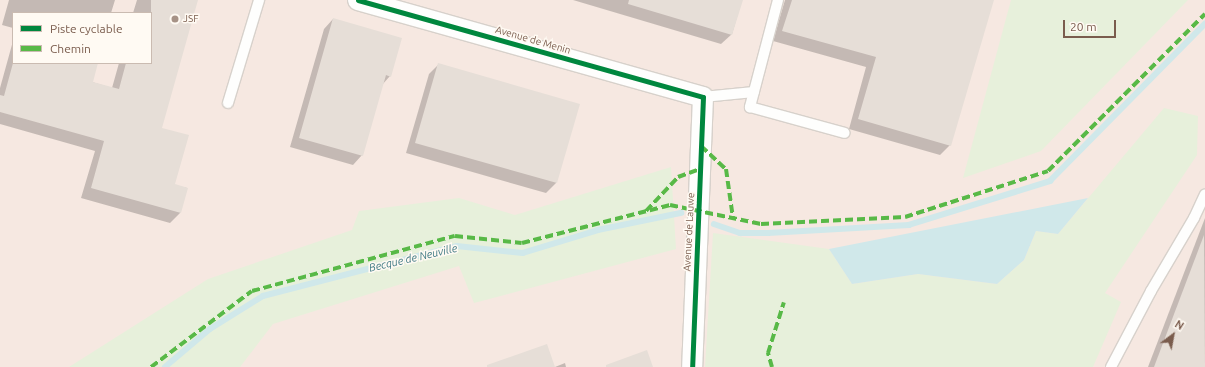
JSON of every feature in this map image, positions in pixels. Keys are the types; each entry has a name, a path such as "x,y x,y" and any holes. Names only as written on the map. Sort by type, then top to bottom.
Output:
{"street":[{"name":"Avenue de Menin","path":"366,1 704,97"},
{"name":"Avenue de Lauwe","path":"692,367 704,97"}],"lane":[{"path":"228,103 259,0"},
{"path":"778,0 750,107 845,133"},
{"path":"704,97 754,92"},
{"path":"1110,367 1151,291 1194,218 1205,194"}],"shaded area":[{"path":"0,0 1205,0 1205,367 0,367"}],"green space":[{"path":"1011,0 1188,0 1041,151 963,178"},
{"path":"1164,108 1198,116 1197,155 1105,293 1121,302 1093,367 705,367 713,233 829,249 852,284 918,274 997,284 1024,260 1036,231 1058,234"},
{"path":"671,167 676,249 474,303 459,266 273,324 240,367 69,367 208,279 352,230 359,211 459,198 515,215"}],"water":[{"path":"1088,198 1058,234 1036,231 1024,260 997,284 918,274 852,284 829,249"}],"building":[{"path":"151,0 198,0 162,128 189,135 175,184 188,188 181,213 91,188 104,141 0,112 0,95 4,96 13,64 98,64 93,82 119,89 126,64 152,64"},
{"path":"629,0 743,0 732,35 628,4"},
{"path":"792,0 994,0 951,146 858,119 876,57 782,31"},
{"path":"333,18 402,38 391,77 386,75 363,156 299,138"},
{"path":"438,63 580,104 557,183 415,143"},
{"path":"1204,235 1205,367 1154,367"},
{"path":"547,344 555,367 487,367 487,365"},
{"path":"647,350 653,367 606,367 606,365"}],"waterway":[{"path":"714,224 740,233 768,233 909,225 1050,181 1205,24"},
{"name":"Becque de Neuville","path":"165,367 210,329 263,296 457,246 523,253 598,230 681,213"}],"marked path":[{"path":"151,367 252,291 455,236 522,243 670,205 761,224 905,217 1048,171 1205,14"},
{"path":"701,146 726,169 733,218"},
{"path":"646,211 678,177 700,169"},
{"path":"772,367 768,353 784,302"}],"cycle path":[{"path":"358,0 703,97 692,367"}],"place":[{"name":"JSF","path":"175,19"}]}
